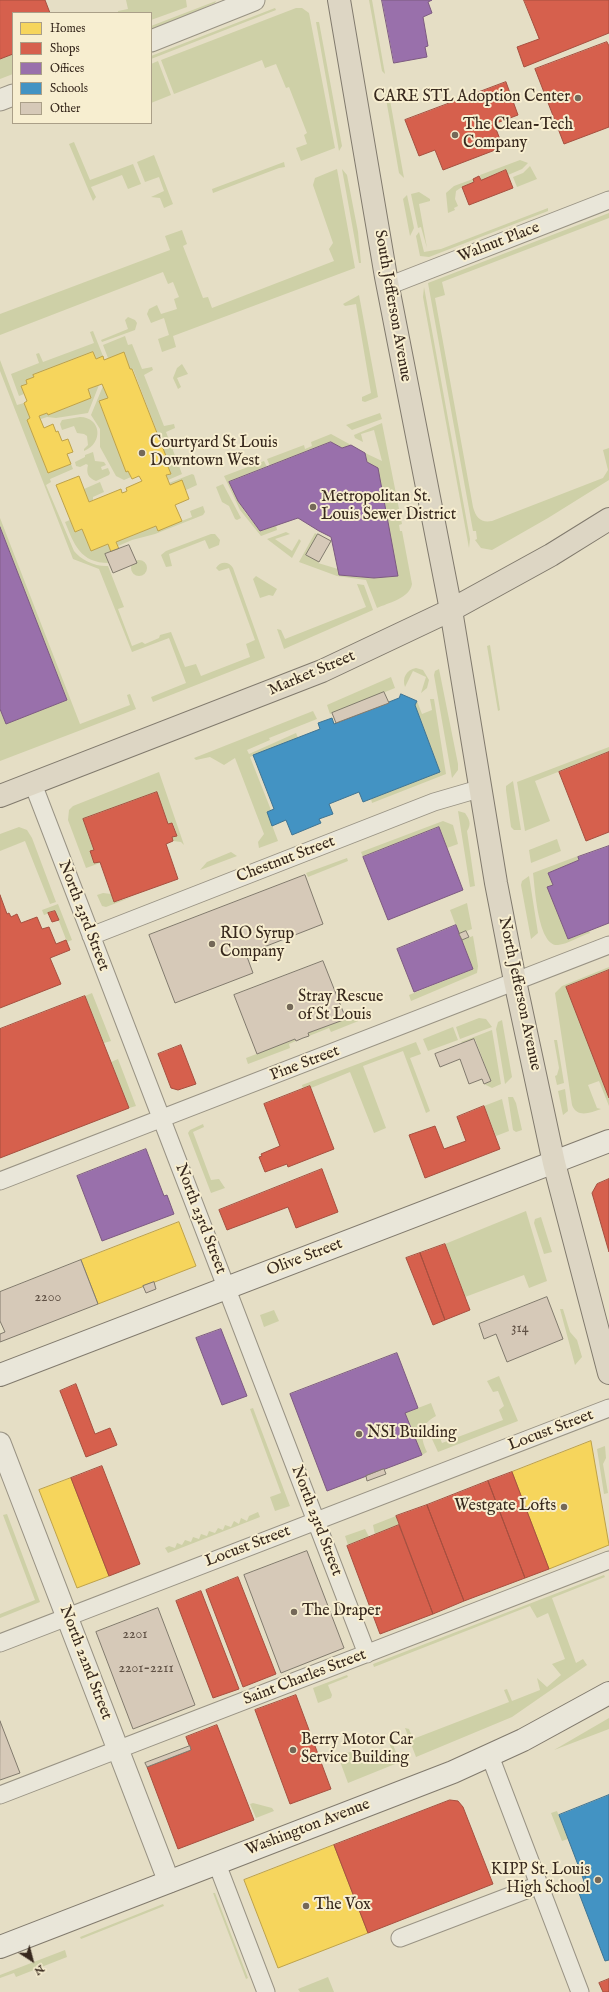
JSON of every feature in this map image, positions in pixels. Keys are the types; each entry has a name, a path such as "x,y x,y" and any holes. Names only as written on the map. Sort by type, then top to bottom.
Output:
{"main road":[{"name":"South Jefferson Avenue","path":"339,0 388,286 451,610"},
{"name":"Market Street","path":"0,796 322,671 451,610 551,555 609,519"},
{"name":"North Jefferson Avenue","path":"451,610 482,788 496,885 515,981 554,1163 609,1372"},
{"name":"Olive Street","path":"0,1376 609,1141"},
{"name":"Washington Avenue","path":"0,1946 217,1864 490,1756 562,1720 609,1693"}],"street":[{"path":"152,41 254,0"},
{"path":"0,100 12,95"},
{"name":"Walnut Place","path":"388,286 609,200"},
{"name":"North 23rd Street","path":"32,784 367,1654"},
{"name":"Chestnut Street","path":"91,936 434,802 482,788"},
{"name":"Pine Street","path":"0,1181 609,945"},
{"name":"Locust Street","path":"0,1644 609,1408"},
{"name":"North 22nd Street","path":"0,1443 169,1882"},
{"name":"Saint Charles Street","path":"0,1795 609,1560"},
{"path":"490,1756 580,1992"},
{"path":"217,1864 263,1991"},
{"path":"400,1938 539,1885"}],"green space":[{"path":"126,0 186,0 187,7 152,20 152,12 118,12 128,9"},
{"path":"369,0 372,0 385,74 382,71"},
{"path":"216,1 215,3 152,31 152,26"},
{"path":"275,8 276,10 152,59 152,56"},
{"path":"296,8 302,8 309,13 335,148 301,161 296,148 307,144 304,135 307,133 289,87 286,88 276,64 265,68 262,60 174,94 161,60"},
{"path":"316,22 319,22 342,146 339,151"},
{"path":"12,54 12,74 0,79 0,59"},
{"path":"158,61 171,95 152,103 152,64"},
{"path":"388,89 404,178 399,173 385,93"},
{"path":"74,142 90,180 133,164 141,184 128,189 122,175 91,187 96,197 93,201 69,144"},
{"path":"154,155 173,204 164,208 160,198 151,197 164,191 159,177 145,182 137,162"},
{"path":"520,160 528,163 522,169 508,175 506,170 481,180 480,175"},
{"path":"284,162 285,167 213,193 212,189"},
{"path":"530,166 537,179 517,187 513,177 523,173"},
{"path":"337,169 355,268 173,336 176,347 162,352 158,339 169,335 164,318 151,323 147,314 149,309 157,305 161,314 177,309 174,299 179,297 173,282 168,284 163,272 0,335 0,314 170,250 165,236 182,230 187,244 183,246 203,298 208,297 212,308 334,261 329,249 333,243 313,185 315,178"},
{"path":"342,169 347,175 358,232 361,263 359,263"},
{"path":"473,179 474,182 456,191 455,199 458,206 454,208 455,210 448,213 446,193 454,186"},
{"path":"419,192 430,199 430,201 419,204 427,248 421,227 418,228 411,194"},
{"path":"407,195 414,228 410,236 403,199"},
{"path":"548,208 548,211 429,257 420,256 416,236 419,232 424,252 441,249"},
{"path":"609,213 609,218 442,282 445,295 435,298 473,507 477,517 485,521 492,521 603,478 608,470 603,450 609,448 609,480 548,518 492,550 481,548 475,540 477,539 476,531 473,531 428,283"},
{"path":"424,287 470,539 469,548 423,297"},
{"path":"359,295 378,397 365,402 362,401 362,397 371,393 356,304 345,306 343,304"},
{"path":"128,317 135,320 137,323 135,330 102,342 101,340 128,329 125,320"},
{"path":"93,331 103,356 96,359 93,352 34,375 34,377 26,380 27,384 21,386 24,394 19,396 11,374 39,363 36,354 39,353 43,362 94,343 90,332"},
{"path":"125,336 128,345 132,344 142,369 152,367 153,370 144,375 164,426 174,424 175,428 166,432 182,474 168,480 166,475 171,474 164,457 166,456 133,369 130,369 124,353 108,358 103,345"},
{"path":"0,360 17,405 24,403 30,418 27,420 48,473 71,464 73,469 50,479 51,482 46,485 74,551 89,562 108,566 124,607 118,609 132,646 142,642 145,644 159,638 160,635 171,632 185,667 196,664 201,676 250,657 246,644 255,640 229,568 219,571 216,568 222,563 227,563 233,568 265,658 153,702 151,697 186,683 169,638 132,652 99,569 73,559 0,371"},
{"path":"182,364 188,374 177,378 181,387 178,389 173,378 177,368"},
{"path":"99,385 88,413 56,418 47,417 41,419 39,416 47,413 48,415 91,398 88,389"},
{"path":"103,386 108,398 99,402 126,471 128,471 131,477 124,480 116,476 100,447 100,429 91,415"},
{"path":"380,413 382,419 352,430 346,425"},
{"path":"80,417 87,418 92,421 96,426 97,431 95,442 84,451 88,445 87,436 77,433 74,426 62,430 60,424 62,420"},
{"path":"382,423 402,524 399,525 400,531 402,531 412,584 407,593 403,596 377,608 366,580 337,576 299,562 315,533 318,535 306,555 319,562 318,563 338,569 339,575 374,578 397,576 365,453 382,461 374,430 361,434 363,442 355,438 354,435"},
{"path":"331,434 351,445 342,448 331,442 270,466 267,459 304,445 305,449 312,446 311,442"},
{"path":"93,452 95,461 104,462 106,465 101,467 102,470 108,468 110,473 109,475 96,481 88,475 88,465 86,464 80,467 76,466 75,462 85,457 85,455"},
{"path":"264,461 267,467 229,482 245,512 260,531 276,525 277,530 261,536 240,510 224,476"},
{"path":"192,474 194,475 197,485 186,490 182,481 170,485 169,483"},
{"path":"100,482 104,492 93,497 93,500 89,502 84,489"},
{"path":"223,484 241,518 237,520 235,519 229,506 222,502 216,487"},
{"path":"203,506 205,512 203,515 155,534 132,540 118,546 116,542 156,526 158,530 192,517 190,511"},
{"path":"0,518 80,724 130,705 127,695 130,694 136,709 0,761 0,709 6,724 67,700 0,527"},
{"path":"70,520 75,532 82,529 91,551 108,544 111,552 105,554 109,563 91,560 80,551 75,545 65,522"},
{"path":"286,532 290,534 275,539 292,551 299,539 301,541 292,558 267,539"},
{"path":"211,534 215,534 220,540 219,545 209,549 205,540 169,554 172,566 166,567 161,555 166,551"},
{"path":"136,560 142,560 147,565 145,574 142,576 136,576 131,571 131,565"},
{"path":"256,576 277,589 273,596 269,595 260,598 253,579"},
{"path":"357,584 364,585 373,610 284,649 277,629 281,630 285,639 366,607"},
{"path":"490,645 500,710 498,711 487,646"},
{"path":"416,668 423,670 429,680 427,688 421,693 426,677 413,671 405,687 404,684 407,673"},
{"path":"439,669 458,764 458,770 452,778 434,675 435,671"},
{"path":"391,677 395,688 330,714 327,705"},
{"path":"430,699 434,699 446,774 372,803 371,799 440,772 415,705 417,701 422,714 432,710"},
{"path":"313,711 317,719 269,738 270,740 247,750 249,754 296,733 298,738 250,757 271,810 267,812 278,841 259,848 258,842 264,834 235,758 224,765 210,757 196,760 194,758"},
{"path":"609,747 609,752 535,781 550,821 525,831 517,782"},
{"path":"159,772 184,845 181,842 173,841 172,837 177,835 173,823 168,824 157,793 84,819 94,850 90,852 94,863 100,862 86,868 68,820 69,810 73,806"},
{"path":"513,781 521,830 514,830 511,827 506,786"},
{"path":"458,811 465,813 469,822 467,831 475,886 470,887"},
{"path":"443,821 453,825 458,844 447,848 438,827 363,857 361,852"},
{"path":"19,827 27,830 32,838 56,902 50,904 25,841 0,851 0,834"},
{"path":"557,839 561,851 531,863 529,850"},
{"path":"231,852 237,856 200,870 207,862"},
{"path":"578,856 579,860 548,873 553,885 548,887 568,939 589,931 590,933 558,945 551,943 546,937 542,927 533,873"},
{"path":"347,858 348,861 308,877 306,873"},
{"path":"529,876 538,933 531,939 521,885 522,881"},
{"path":"103,893 111,894 115,902 132,897 106,907 102,906 97,895"},
{"path":"467,903 472,929 459,934 450,910"},
{"path":"58,904 72,940 67,942 55,911 44,915 42,910"},
{"path":"473,936 478,966 477,973 411,1001 409,995 473,969 462,940"},
{"path":"609,967 609,1106 599,1081 588,1085 597,1108 601,1109 588,1113 580,1113 574,1109 572,1105 555,993 562,986"},
{"path":"92,993 111,1041 104,1043 85,996"},
{"path":"359,1014 361,1020 331,1032 329,1028 309,1036 308,1033"},
{"path":"479,1018 486,1019 492,1027 460,1039 456,1027"},
{"path":"502,1020 512,1077 505,1084 496,1029 498,1022"},
{"path":"453,1027 458,1040 428,1051 423,1039"},
{"path":"492,1030 501,1084 492,1088 484,1084 491,1081 475,1039 461,1042"},
{"path":"295,1039 296,1041 289,1044 290,1048 248,1064 246,1058"},
{"path":"554,1040 557,1040 564,1083 557,1085 555,1076 557,1075 559,1068"},
{"path":"416,1042 421,1054 410,1058 430,1111 426,1113 403,1051 363,1066 386,1128 374,1133 350,1072 311,1088 310,1086 303,1089 302,1085"},
{"path":"118,1059 136,1106 129,1108 111,1062"},
{"path":"565,1089 568,1111 563,1115 558,1091"},
{"path":"508,1097 513,1097 516,1103 522,1130 516,1132 513,1130"},
{"path":"502,1099 509,1131 496,1136 484,1106"},
{"path":"203,1124 204,1127 193,1132 211,1180 219,1179 225,1188 211,1193 188,1133 190,1130"},
{"path":"526,1211 547,1281 529,1288 524,1275 465,1297 445,1244"},
{"path":"541,1217 552,1252 544,1254 534,1223 535,1219"},
{"path":"560,1309 563,1309 570,1332 577,1340 582,1357 575,1365"},
{"path":"274,1310 279,1321 264,1327 260,1315"},
{"path":"499,1376 518,1421 438,1452 432,1439 435,1431 437,1431 442,1443 503,1420 499,1410 504,1406 498,1391 493,1392 487,1381"},
{"path":"431,1403 436,1416 426,1423 422,1432 423,1441 427,1452 422,1455 405,1413"},
{"path":"253,1408 290,1506 275,1511 270,1497 281,1493 250,1409"},
{"path":"605,1446 606,1458 603,1464 608,1493 604,1494 597,1449"},
{"path":"258,1512 260,1517 168,1553 165,1548 169,1546 175,1548 177,1543 182,1545 185,1540 191,1542 193,1537 199,1539 201,1534 207,1536 209,1531 215,1533 218,1528 223,1530 225,1525 231,1527 234,1521 239,1524 241,1518 247,1521 249,1516"},
{"path":"7,1514 40,1602 0,1618 0,1614 35,1600 3,1515"},
{"path":"396,1516 399,1525 375,1535 373,1525"},
{"path":"365,1529 369,1537 348,1545 345,1536"},
{"path":"604,1575 605,1577 552,1598 576,1663 583,1659 587,1665 512,1717 416,1757 405,1728 409,1729 413,1739 509,1702 504,1690 507,1689 512,1701 540,1690 537,1678 547,1687 561,1675 552,1664 565,1659 548,1613 537,1618 530,1606 374,1667 373,1664"},
{"path":"347,1675 348,1677 328,1685 332,1695 331,1698 318,1703 313,1688"},
{"path":"609,1718 609,1729 554,1750"},
{"path":"389,1735 400,1762 348,1783 338,1756 353,1751 357,1760 391,1748 387,1737"},
{"path":"253,1803 272,1808 274,1811 256,1818 250,1804"},
{"path":"557,1811 568,1839 562,1841 551,1813"},
{"path":"213,1893 215,1893 248,1978 246,1979"},
{"path":"163,1904 164,1906 81,1939 80,1937"},
{"path":"65,1950 67,1957 16,1977 14,1973 0,1978 0,1975"},
{"path":"328,1977 334,1992 300,1992 298,1989"}],"building: Homes":[{"name":"Courtyard St Louis Downtown West","path":"93,352 96,359 103,356 104,360 124,352 166,456 164,457 171,474 166,475 170,485 182,480 189,499 175,505 182,521 158,531 156,526 116,542 119,549 111,552 108,544 91,551 82,529 75,532 56,485 79,476 89,502 121,489 122,493 125,492 127,491 126,488 142,481 139,476 132,479 128,471 126,472 99,401 108,398 102,384 88,389 91,398 48,415 47,413 39,416 44,428 53,424 62,441 68,439 73,452 67,454 71,464 48,473 27,420 30,418 24,403 27,401 21,386 27,384 26,380 34,377 33,375"},
{"path":"179,1222 196,1266 98,1304 81,1260"},
{"name":"Westgate Lofts","path":"591,1441 609,1545 549,1569 512,1472"},
{"path":"71,1478 109,1576 77,1588 39,1490"},
{"name":"The Vox","path":"334,1845 368,1933 278,1968 244,1880"}],"building: Shops":[{"path":"0,0 45,0 50,12 12,12 12,54 0,59"},
{"path":"524,0 609,0 609,33 524,67 517,47 539,39"},
{"name":"CARE STL Adoption Center","path":"607,42 609,46 609,127 564,144 535,69"},
{"name":"The Clean-Tech Company","path":"506,82 518,115 494,124 503,147 443,170 435,150 419,156 405,120"},
{"path":"506,170 513,188 469,205 462,187 474,182 473,179 479,176 481,180"},
{"path":"609,752 609,832 586,841 559,772"},
{"path":"157,792 168,824 172,823 177,836 172,837 173,841 166,844 178,879 114,902 100,862 94,863 90,851 94,850 83,819"},
{"path":"0,895 7,914 9,913 11,917 17,914 21,923 37,917 42,929 49,927 56,944 66,940 70,950 50,958 61,984 0,1008"},
{"path":"55,911 59,920 52,922 48,913"},
{"path":"609,970 609,1098 566,987"},
{"path":"85,996 129,1108 0,1158 0,1029"},
{"path":"181,1045 196,1084 178,1090 171,1088 158,1054"},
{"path":"310,1086 334,1149 288,1167 287,1164 265,1172 259,1157 262,1156 261,1154 280,1146 264,1104"},
{"path":"484,1106 500,1149 425,1178 409,1135 435,1126 444,1149 466,1141 457,1117"},
{"path":"322,1169 338,1212 296,1228 288,1207 227,1230 219,1210"},
{"path":"609,1179 609,1252 592,1193 597,1184"},
{"path":"445,1244 470,1310 445,1320 420,1253"},
{"path":"420,1253 445,1320 433,1325 406,1258"},
{"path":"76,1384 95,1434 110,1428 117,1445 86,1457 60,1391"},
{"path":"102,1466 140,1564 109,1576 71,1478"},
{"path":"512,1472 549,1569 525,1578 488,1481"},
{"path":"488,1481 525,1578 464,1601 427,1505"},
{"path":"427,1505 464,1601 433,1614 396,1516"},
{"path":"399,1525 433,1614 380,1634 347,1546"},
{"path":"238,1577 276,1674 243,1687 206,1590"},
{"path":"201,1591 239,1689 213,1698 176,1601"},
{"name":"Berry Motor Car Service Building","path":"296,1695 331,1789 290,1804 255,1710"},
{"path":"217,1725 254,1820 178,1849 147,1767 191,1750 186,1737"},
{"path":"450,1800 458,1801 463,1807 493,1884 368,1933 334,1845"},
{"path":"609,1979 609,1992 603,1992 599,1983"}],"building: Offices":[{"path":"382,0 432,0 428,2 432,13 423,17 428,46 425,47 427,57 394,63"},
{"name":"Metropolitan St. Louis Sewer District","path":"331,442 342,448 351,445 365,453 367,462 378,468 398,576 374,578 339,575 331,537 298,518 260,531 238,501 229,482"},
{"path":"0,527 67,700 6,724 0,709"},
{"path":"439,827 463,890 388,920 363,857"},
{"path":"609,846 609,923 568,939 547,887 553,885 548,873 579,860 578,857"},
{"path":"456,925 473,969 414,992 397,949"},
{"path":"146,1149 164,1196 167,1195 174,1214 102,1241 77,1176"},
{"path":"221,1329 247,1396 222,1405 196,1338"},
{"name":"NSI Building","path":"397,1353 418,1408 405,1413 422,1455 327,1491 290,1394"}],"building: Schools":[{"path":"401,694 417,701 415,705 440,772 363,802 359,792 329,804 333,814 319,819 321,823 292,835 286,820 272,826 267,812 274,809 253,755 320,729 318,723 332,718 334,724 399,698"},
{"name":"KIPP St. Louis High School","path":"609,1795 609,1960 605,1961 577,1888 587,1883 583,1869 580,1870 559,1815"},
{"path":"583,1869 587,1883 585,1884 580,1870"}],"building: Other":[{"path":"318,534 331,541 319,562 306,555"},
{"path":"129,545 137,563 113,573 105,554"},
{"path":"384,692 389,703 336,723 332,713"},
{"name":"RIO Syrup Company","path":"305,875 323,924 246,954 253,973 175,1003 149,935"},
{"path":"466,931 469,937 462,940 459,934"},
{"name":"Stray Rescue of St Louis","path":"323,961 346,1019 308,1033 309,1036 296,1041 295,1039 257,1054 234,995"},
{"path":"474,1039 491,1081 484,1084 482,1079 469,1084 460,1059 440,1067 435,1054"},
{"path":"81,1260 98,1304 0,1342 0,1334 5,1332 0,1321 0,1292"},
{"path":"154,1282 156,1289 146,1293 143,1286"},
{"path":"547,1297 563,1339 507,1362 496,1334 484,1339 479,1324"},
{"path":"384,1469 386,1474 367,1481 366,1476"},
{"name":"The Draper","path":"307,1551 344,1648 281,1673 244,1575"},
{"path":"158,1608 195,1705 133,1729 96,1632"},
{"path":"0,1721 20,1773 0,1780"},
{"path":"190,1746 191,1750 147,1767 145,1763"}],"place":[{"name":"CARE STL Adoption Center","path":"578,98"},
{"name":"The Clean-Tech Company","path":"455,135"},
{"name":"Courtyard St Louis Downtown West","path":"142,453"},
{"name":"Metropolitan St. Louis Sewer District","path":"313,507"},
{"name":"RIO Syrup Company","path":"212,944"},
{"name":"Stray Rescue of St Louis","path":"290,1007"},
{"name":"NSI Building","path":"359,1434"},
{"name":"Westgate Lofts","path":"564,1507"},
{"name":"The Draper","path":"294,1612"},
{"name":"Berry Motor Car Service Building","path":"293,1750"},
{"name":"KIPP St. Louis High School","path":"598,1880"},
{"name":"The Vox","path":"306,1906"}]}
